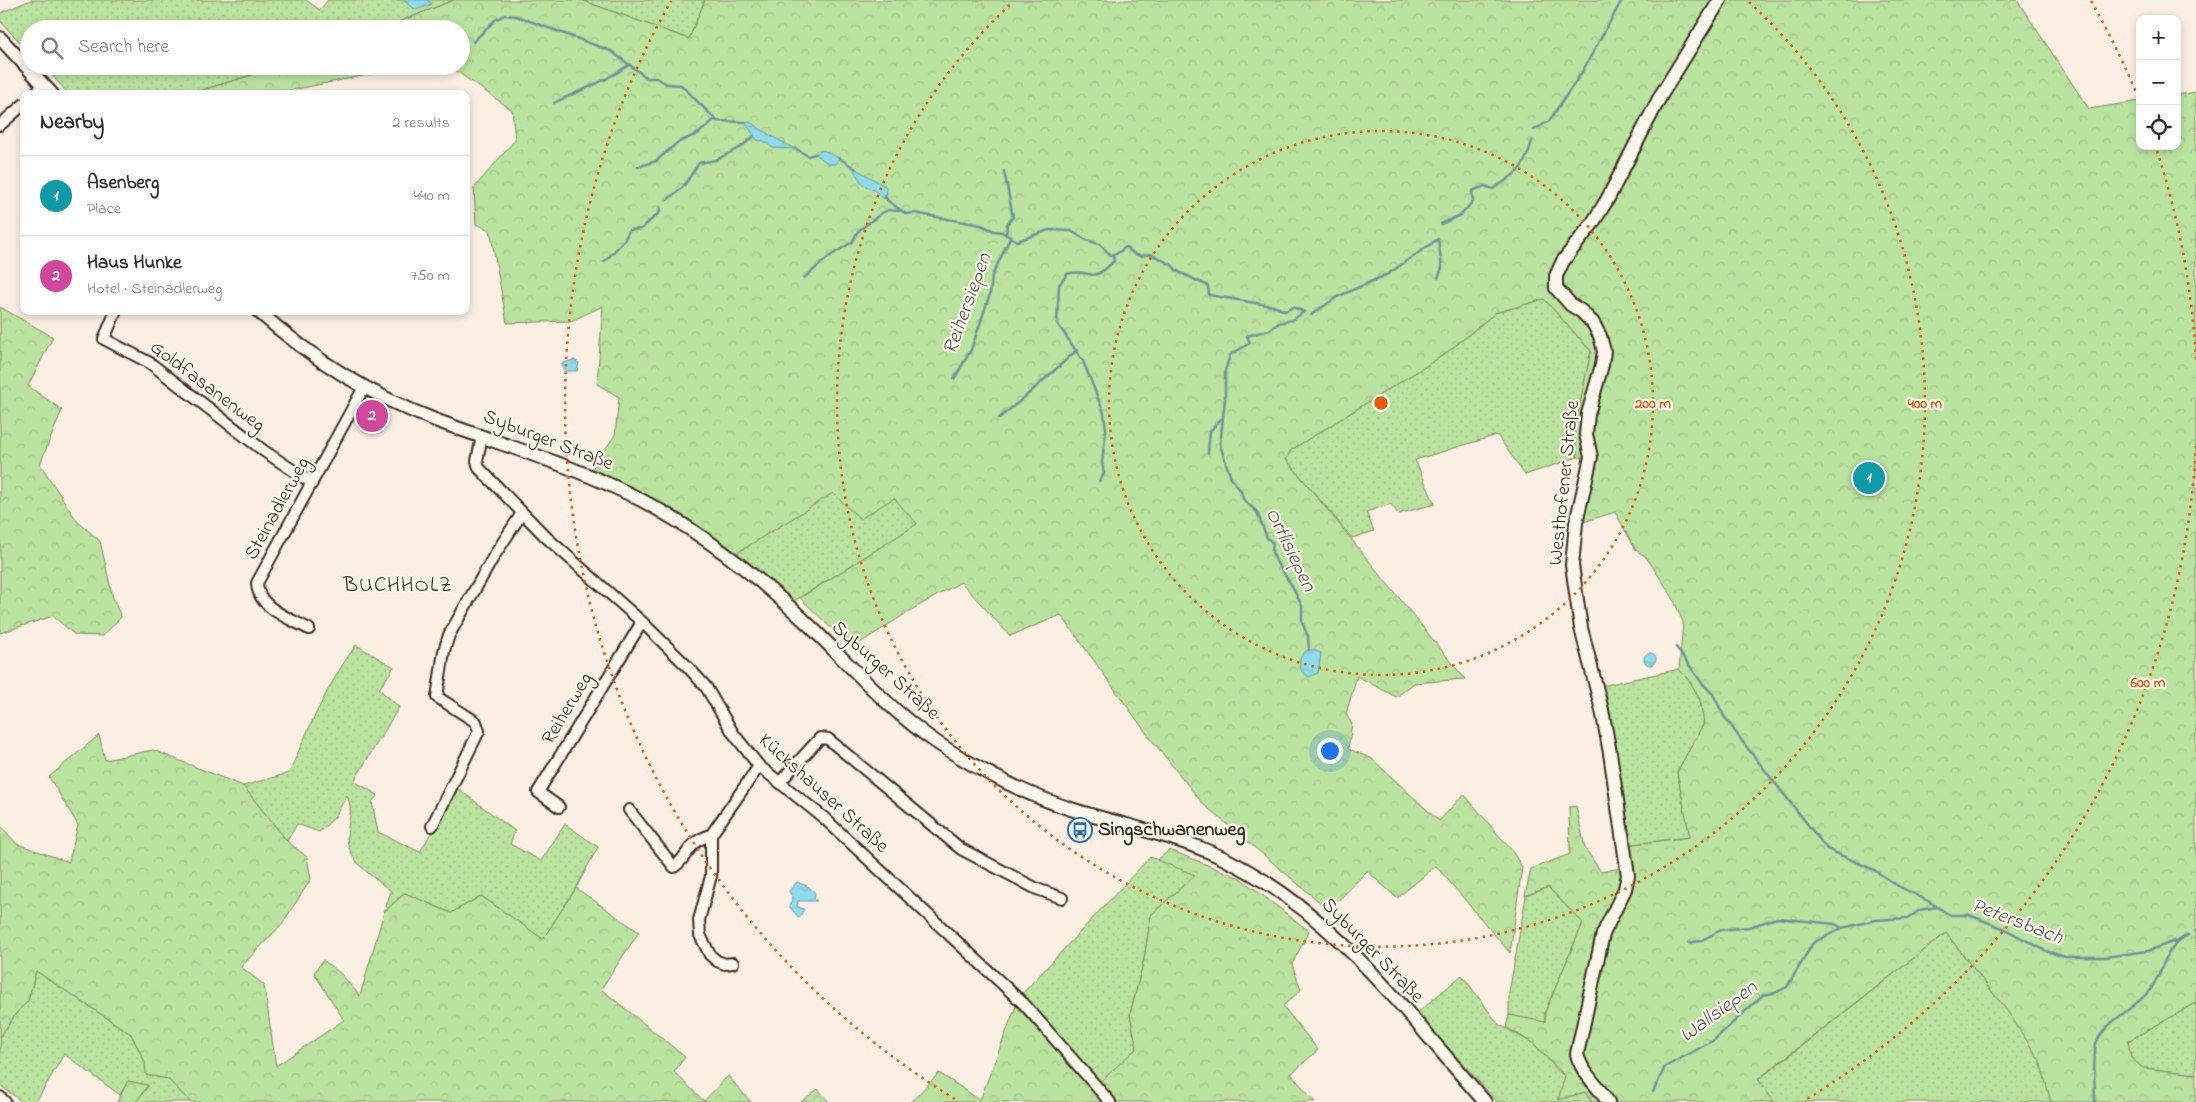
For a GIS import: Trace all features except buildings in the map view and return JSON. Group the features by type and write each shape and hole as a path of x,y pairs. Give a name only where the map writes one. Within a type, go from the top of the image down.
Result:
{"street":[{"name":"Westhofener Straße","path":"1608,1102 1600,1088 1579,1062 1577,1054 1603,934 1625,889 1628,874 1610,753 1602,710 1581,628 1572,565 1576,523 1591,457 1586,434 1588,414 1602,366 1604,351 1600,336 1593,323 1562,296 1556,288 1556,276 1563,261 1592,224 1607,200 1661,95 1720,0"},
{"path":"0,38 20,59"},
{"path":"35,75 48,89"},
{"path":"0,125 20,108"},
{"name":"Goldfasanenweg","path":"114,315 104,339 150,362 264,451 312,483"},
{"name":"Syburger Straße","path":"263,315 310,355 364,387 436,420 612,485 664,512 746,568 780,598 893,707 935,741 972,764 1048,801 1194,846 1223,858 1275,888 1315,917 1357,957 1485,1102"},
{"name":"Steinadlerweg","path":"309,629 276,611 263,601 257,590 258,583 364,387"},
{"name":"Kückshauser Straße","path":"482,436 477,462 479,468 560,550 642,622 698,677 733,733 759,766 824,818 1024,1004 1110,1102"},
{"path":"432,826 479,731 476,722 437,697 444,651 455,622 522,513"},
{"name":"Reiherweg","path":"559,806 538,792 642,622"},
{"path":"780,782 817,741 824,738 961,849 1038,889 1062,898"},
{"path":"629,810 674,867 679,863 690,845 711,835 759,766"},
{"path":"711,835 711,876 699,920 700,935 710,955 725,964 733,963"},
{"path":"0,1097 5,1102"}],"green space":[{"path":"31,0 306,0 320,10 328,0 454,0 404,20 20,20 20,42 0,21 0,13"},
{"path":"454,0 581,0 689,39 705,0 2017,0 2089,109 2136,102 2136,150 2181,150 2181,94 2196,92 2196,1003 2128,1041 2131,1058 2143,1068 2196,1074 2196,1102 2051,1102 2040,1061 2008,1012 1946,933 1758,1079 1774,1102 1592,1102 1585,1092 1558,1100 1565,1076 1534,1044 1506,1027 1509,1015 1545,1022 1545,1012 1583,923 1548,887 1525,896 1531,869 1570,854 1569,807 1576,806 1585,848 1601,872 1630,866 1626,845 1690,837 1677,772 1704,723 1700,700 1691,683 1679,669 1683,622 1672,596 1646,557 1636,550 1615,512 1583,522 1591,458 1578,457 1574,433 1591,351 1544,299 1495,313 1445,354 1291,450 1286,459 1465,679 1414,683 1396,697 1357,676 1346,714 1352,724 1348,749 1371,758 1439,821 1464,794 1512,851 1522,867 1510,953 1436,866 1397,898 1367,871 1329,910 1203,804 1147,734 1061,615 1010,636 961,582 913,609 852,648 800,598 917,524 894,498 860,519 833,493 737,553 687,520 591,470 615,435 619,397 597,384 603,306 571,321 507,323 490,230 476,224 474,188 515,140 512,110 462,75 470,75 470,20 404,20"},
{"path":"581,0 705,0 689,39"},
{"path":"51,75 252,75 202,90 65,90"},
{"path":"252,75 367,75 292,90 202,90"},
{"path":"1544,299 1591,351 1574,433 1578,457 1525,475 1497,435 1415,460 1435,504 1398,514 1391,504 1366,512 1374,531 1352,538 1286,459 1291,450 1445,354 1495,313"},
{"path":"0,307 53,337 28,386 62,410 40,464 77,521 100,541 113,598 121,617 103,636 75,635 53,616 0,633"},
{"path":"833,492 894,497 918,524 794,601 737,553"},
{"path":"356,645 394,667 379,689 399,707 354,781 378,795 372,802 378,832 420,852 457,788 515,831 510,844 541,861 565,824 598,847 576,888 543,939 481,896 451,913 405,893 384,912 391,891 356,861 348,845 347,836 350,811 347,795 335,817 319,832 297,824 287,841 243,786 289,773 327,691"},
{"path":"1679,669 1691,683 1700,700 1704,723 1677,772 1690,837 1626,845 1601,686"},
{"path":"99,735 105,760 153,750 243,786 287,841 307,857 311,879 282,924 241,967 264,985 276,1066 344,1020 314,973 323,960 341,974 360,996 384,912 405,893 451,913 481,896 543,939 576,888 639,932 601,989 685,1057 674,1072 704,1101 728,1076 751,1102 190,1102 168,1079 146,1075 145,1062 131,1034 36,971 28,1001 17,1012 0,1037 0,825 17,844 69,862 78,825 49,777"},
{"path":"1170,850 1240,878 1309,931 1292,964 1301,990 1283,1006 1318,1050 1291,1074 1315,1102 911,1102 939,1073 980,1100 1016,1006 1092,1089 1137,1048 1130,1015 1144,959 1151,915 1195,875 1157,860"},
{"path":"1150,857 1196,874 1151,915 1144,959 1130,1015 1137,1048 1100,1084 1052,1027 1020,996"},
{"path":"1548,887 1583,923 1545,1012 1545,1023 1509,1015 1509,993 1526,896"},
{"path":"1946,933 2008,1012 2041,1061 2051,1102 1774,1102 1758,1080"},
{"path":"36,971 131,1034 145,1062 168,1079 190,1102 136,1102 148,1086 128,1081 120,1095 64,1054 36,1102 22,1102 0,1085 0,1037 18,1011 28,1001"},
{"path":"1462,975 1498,1024 1534,1044 1557,1070 1585,1092 1592,1102 1497,1102 1417,1013"},
{"path":"2196,1003 2196,1074 2143,1068 2131,1058 2128,1041"},
{"path":"128,1081 148,1085 136,1102 117,1102"},
{"path":"818,1089 829,1102 801,1102"}],"water":[{"path":"403,0 427,0 432,4 416,10"},
{"path":"745,122 750,122 795,149 773,148 764,141 757,140"},
{"path":"823,150 839,158 836,164 829,164 815,154"},
{"path":"856,169 885,186 887,193 884,199 874,190 863,185 854,170"},
{"path":"574,360 579,363 577,371 566,371 562,368 562,363"},
{"path":"1308,650 1321,653 1318,673 1309,677 1302,672 1300,665 1301,657"},
{"path":"1648,653 1652,653 1656,659 1652,665 1648,665 1644,661 1644,657"},
{"path":"797,882 809,887 815,893 814,898 817,901 798,901 797,907 804,909 799,918 789,906 793,898 789,891"}],"waterway":[{"path":"1534,130 1549,121 1582,72 1622,0"},
{"path":"473,42 495,20 505,15 516,16 611,51 647,78 656,78 667,84 681,85 717,121 745,122"},
{"path":"554,103 602,81 630,64"},
{"path":"638,167 656,161 677,143 699,133 714,120"},
{"path":"667,200 683,187 699,163 716,160 741,147 754,136"},
{"path":"1441,224 1461,215 1473,201 1472,191 1485,186 1493,189 1514,175 1526,159 1532,141"},
{"path":"795,148 808,156 815,154"},
{"path":"839,158 856,169"},
{"path":"1004,171 1013,217 1007,224 1006,235"},
{"path":"885,196 888,201 906,214 914,213 981,225 994,231 1002,232 1017,241 1049,230 1071,231 1086,240 1099,244 1113,257 1113,254 1126,247 1134,254 1141,256 1150,254 1159,258 1173,266 1177,271 1208,286 1209,295 1273,306 1285,311 1293,307 1304,312"},
{"path":"604,262 624,241 629,230 641,229 660,212 660,207"},
{"path":"804,278 830,256 852,242 858,231 882,213 888,210 899,211"},
{"name":"Reihersiepen","path":"954,379 971,350 990,294 992,276 1010,238"},
{"path":"1311,315 1337,297 1388,274 1438,239 1442,268 1438,278"},
{"path":"1099,481 1104,474 1102,462 1106,430 1104,413 1083,361 1057,323 1059,285 1067,274 1075,272 1095,275 1099,273 1114,261 1113,256"},
{"name":"Ortlisiepen","path":"1304,312 1292,320 1279,323 1269,330 1247,336 1250,343 1230,355 1225,371 1225,399 1220,445 1231,478 1241,491 1243,499 1257,512 1267,538 1273,543 1272,552 1277,563 1302,606 1302,622 1308,637 1309,650"},
{"path":"999,418 1077,350"},
{"path":"1208,453 1210,431 1221,419"},
{"name":"Petersbach","path":"1676,647 1702,683 1713,694 1724,716 1742,741 1827,849 1874,870 1898,886 1928,901 1950,915 1969,915 2005,929 2046,951 2065,957 2105,957 2148,951 2175,941"},
{"name":"Wallsiepen","path":"1653,1092 1665,1067 1714,1040 1763,995 1775,993 1787,987 1813,943 1842,928 1876,920 1908,918 1920,910 1937,907"},
{"path":"1689,943 1700,941 1721,930 1749,927 1777,918 1835,924 1842,928"},
{"path":"2095,1102 2094,1061 2097,1041 2108,1026 2144,997 2155,982 2169,952 2180,940 2188,935"}],"place":[{"name":"Haus Hunke","path":"372,416"},
{"name":"Asenberg","path":"1869,478"},
{"name":"Singschwanenweg","path":"1080,830"}],"district":[{"name":"BUCHHOLZ","path":"398,586"}]}
